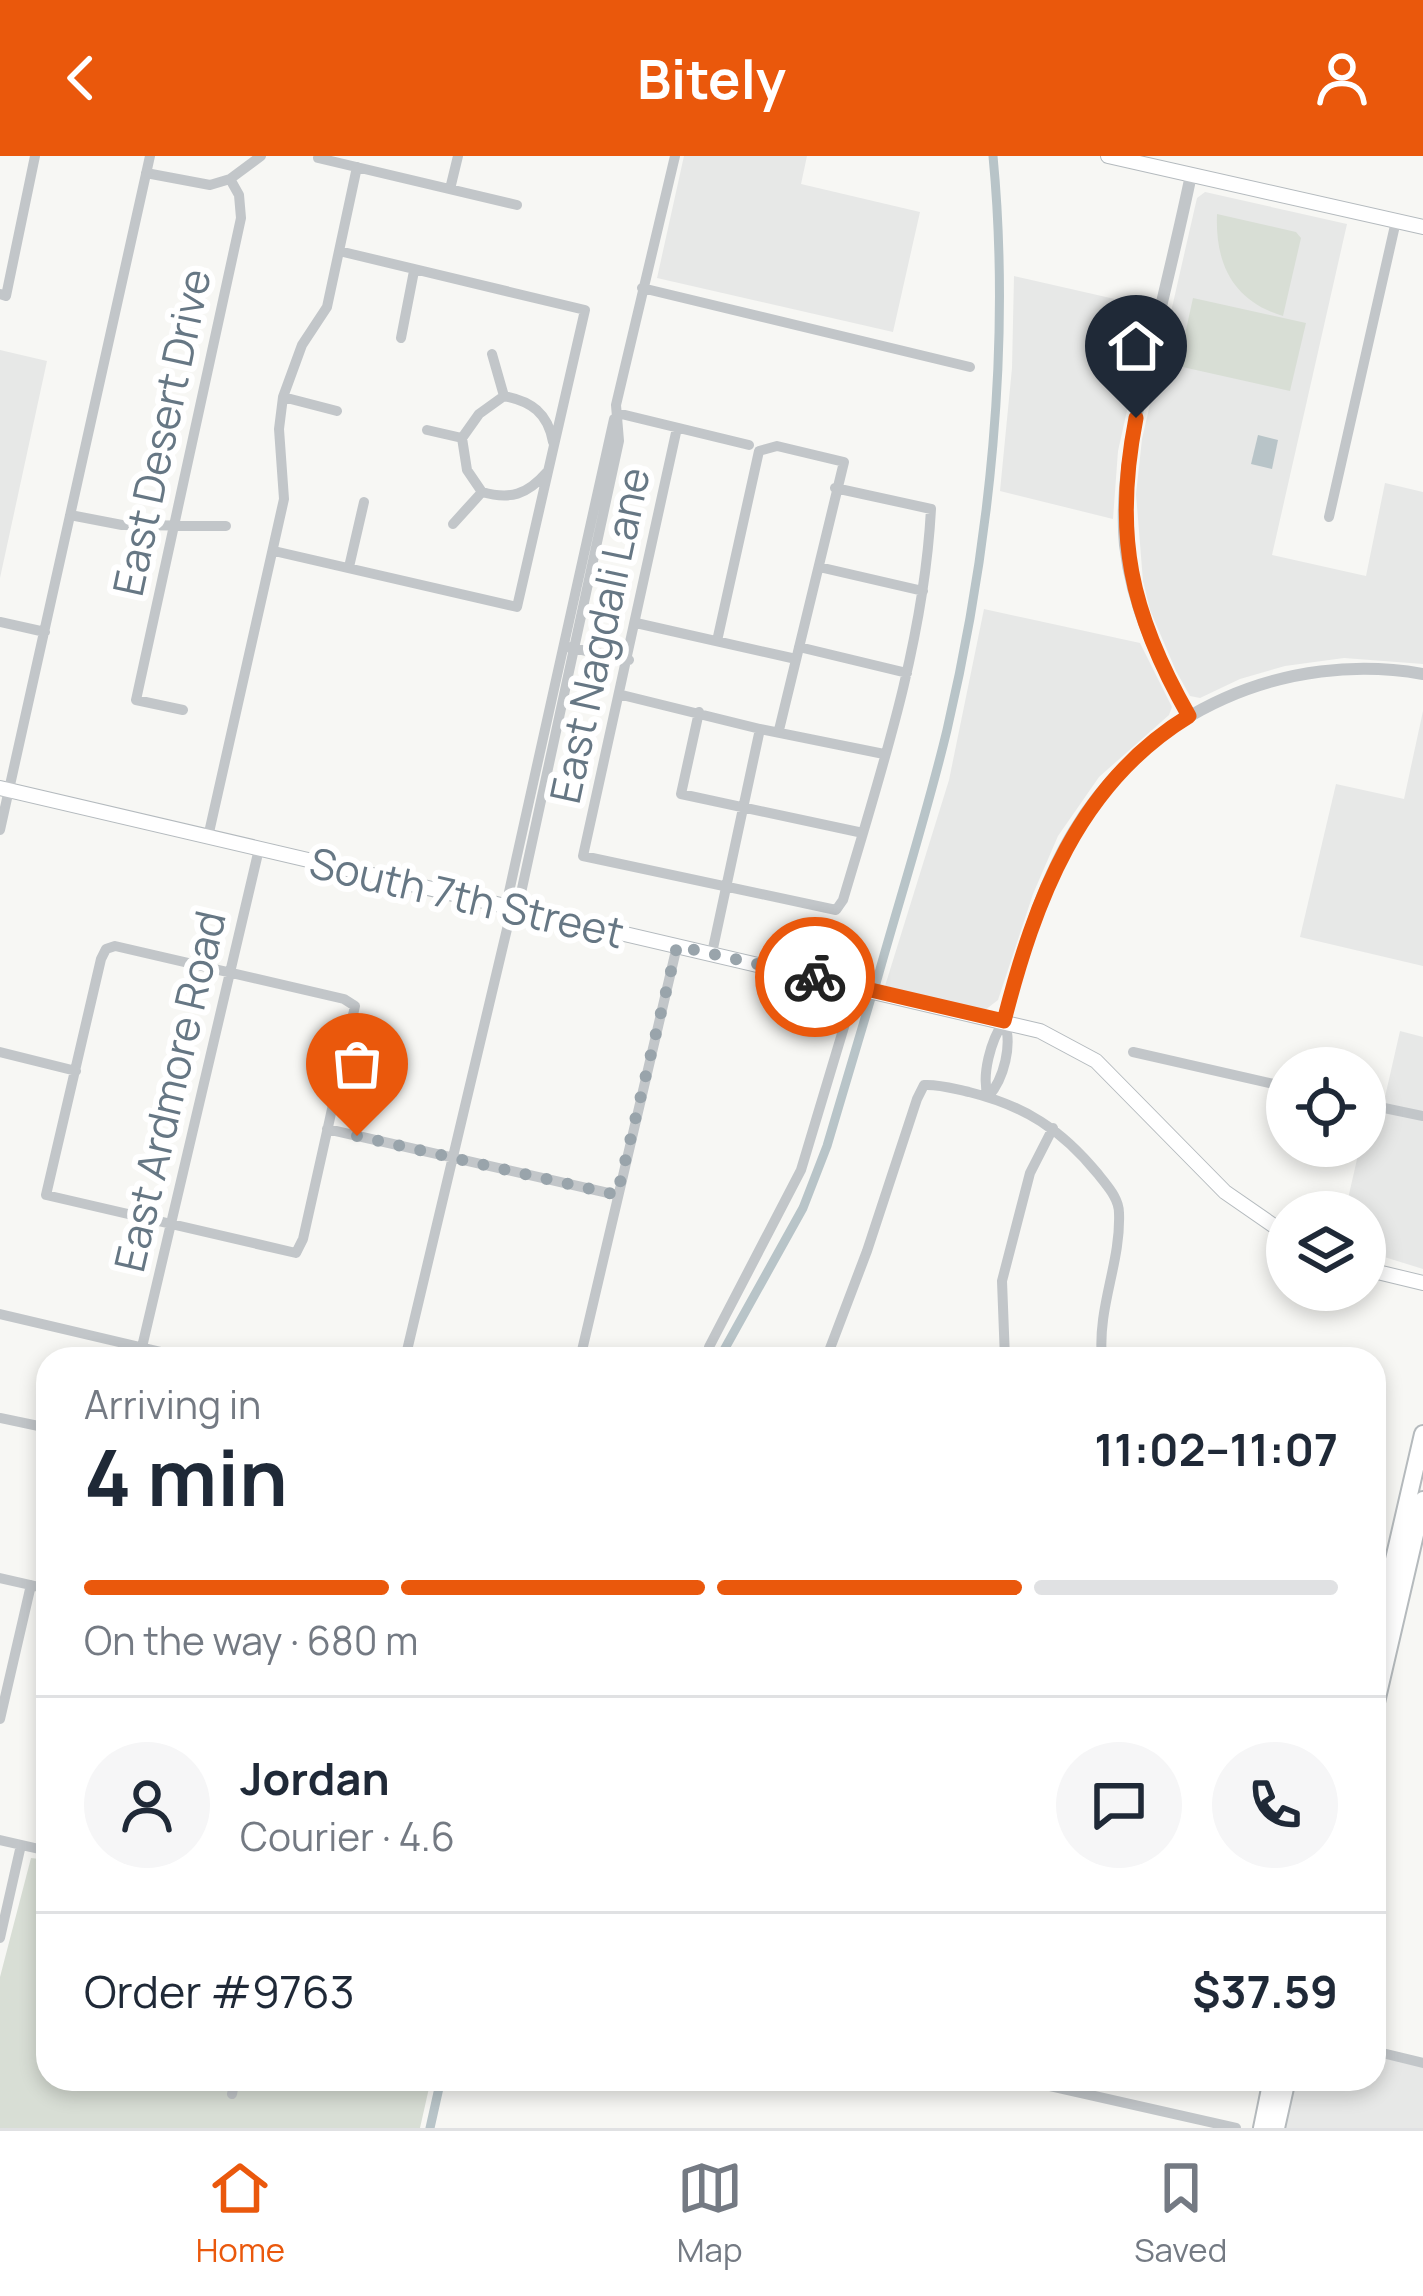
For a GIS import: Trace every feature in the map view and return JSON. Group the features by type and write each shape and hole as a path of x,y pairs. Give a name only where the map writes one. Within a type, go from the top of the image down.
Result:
{"main road":[{"path":"1108,156 1423,227"},
{"name":"South 7th Street","path":"5,789 1004,1021 1059,1038 1096,1061 1225,1192 1266,1220"},
{"path":"1386,1274 1423,1283"},
{"path":"1386,1608 1423,1434"},
{"path":"1386,1615 1423,1500"},
{"path":"1262,2128 1270,2091"},
{"path":"1276,2128 1284,2091"}],"street":[{"path":"3,295 35,156"},
{"path":"0,830 5,789 45,632 150,156"},
{"path":"146,173 198,185 230,179 261,156"},
{"path":"450,189 458,156"},
{"path":"408,1347 512,908 521,892 568,647 619,441 616,412 675,156"},
{"path":"318,158 517,205"},
{"path":"208,837 284,499 279,429 284,398 302,345 327,307 358,167"},
{"path":"1189,716 1139,609 1126,546 1124,502 1136,418 1191,175"},
{"name":"East Desert Drive","path":"183,710 136,700 241,218 239,194 230,179"},
{"path":"1329,518 1396,221"},
{"path":"274,550 517,607 585,310 339,251"},
{"path":"401,338 414,271"},
{"path":"642,288 970,367"},
{"path":"492,354 504,396"},
{"path":"548,471 527,491 506,499 482,493 467,470 462,438 479,413 504,396 524,399 539,411 554,445"},
{"path":"284,398 337,411"},
{"path":"616,412 749,445"},
{"name":"East Nagdali Lane","path":"677,428 584,856 727,888"},
{"path":"427,430 462,438"},
{"path":"716,641 759,452 777,446 844,462 779,730"},
{"path":"727,888 836,910 863,833 907,673 923,591 931,508 836,488"},
{"path":"453,524 482,493"},
{"path":"350,566 364,502"},
{"path":"70,514 122,525 226,526"},
{"path":"819,567 923,591"},
{"path":"0,622 45,632"},
{"path":"636,623 907,673"},
{"path":"568,647 629,660"},
{"path":"988,1097 997,1087 995,1068 1010,1036 1004,1021 1047,887 1071,835 1126,764 1189,716 1232,694 1300,674 1369,669 1423,674"},
{"path":"622,695 884,754"},
{"path":"699,712 681,794 863,833"},
{"path":"712,953 760,729"},
{"name":"East Ardmore Road","path":"142,1347 260,849"},
{"path":"115,946 232,972 344,999 355,1006 303,1240 296,1253 46,1195 106,949 115,946"},
{"path":"583,1347 677,946"},
{"path":"709,1347 801,1170 856,987"},
{"path":"0,1052 76,1070"},
{"path":"1133,1052 1266,1082"},
{"path":"830,1347 924,1085 938,1084 1020,1107 1053,1128 1094,1170 1120,1208 1100,1325 1101,1347"},
{"path":"1386,1108 1423,1116"},
{"path":"1005,1347 1002,1281 1030,1173 1053,1128"},
{"path":"327,1129 617,1195"},
{"path":"0,1314 142,1347"},
{"path":"0,1418 36,1426"},
{"path":"0,1578 36,1587"},
{"path":"0,1719 32,1586"},
{"path":"0,1840 36,1848"},
{"path":"0,1938 21,1845"},
{"path":"1386,2054 1423,2062"},
{"path":"1072,2091 1236,2128"}],"shaded area":[{"path":"684,156 807,156 801,184 920,212 893,332 657,278"},
{"path":"1205,192 1347,224 1272,555 1366,576 1385,483 1423,492 1423,664 1344,658 1285,666 1240,679 1200,698 1190,696 1176,671 1143,581 1136,494 1142,439 1197,198"},
{"path":"1217,214 1296,232 1301,238 1283,316 1251,301 1230,278 1219,249"},
{"path":"1014,276 1150,307 1118,451 1113,519 1000,491 1012,368"},
{"path":"1193,298 1306,323 1290,391 1178,366"},
{"path":"0,350 47,361 0,578"},
{"path":"1258,435 1278,440 1272,469 1251,464"},
{"path":"984,609 1140,643 1172,707 1169,715 1099,777 1058,836 998,1000 985,1010 885,986 949,780"},
{"path":"1423,711 1423,966 1300,937 1336,784 1404,799"},
{"path":"1400,1031 1423,1037 1423,1269 1386,1258 1386,1191 1350,1191 1355,1167 1386,1167 1386,1092"},
{"path":"31,1858 36,1859 36,2091 428,2091 420,2128 0,2128 0,1977"},
{"path":"1386,2059 1423,2067 1423,2128 1281,2128 1290,2091 1386,2091"}],"waterway":[{"path":"875,987 947,730 975,589 998,372 993,156"},
{"path":"726,1347 803,1208 827,1146 871,998"},
{"path":"430,2128 438,2091"}],"way so far":[{"path":"357,1136 617,1195 677,946 815,977"}],"route":[{"path":"815,977 1004,1021 1047,887 1071,835 1126,764 1154,738 1189,716 1148,636 1128,561 1125,496 1136,418"}]}
